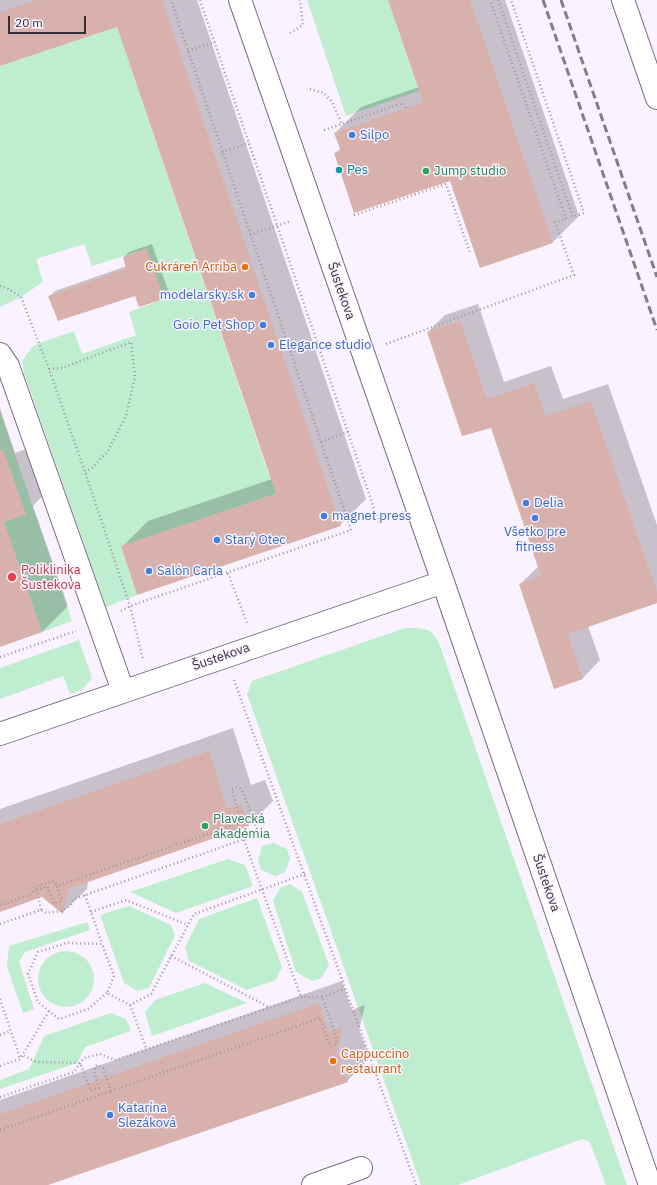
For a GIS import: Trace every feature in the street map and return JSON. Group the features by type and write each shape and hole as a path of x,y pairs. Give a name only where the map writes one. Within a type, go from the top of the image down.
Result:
{"street":[{"name":"Šustekova","path":"240,0 443,582 650,1185"},
{"path":"623,0 657,98"},
{"path":"0,354 8,366 123,691"},
{"name":"Šustekova","path":"0,734 443,582"},
{"path":"313,1185 361,1168"}],"path":[{"path":"0,657 82,629 130,606 350,530 171,0"},
{"path":"200,0 379,523"},
{"path":"290,33 303,25 300,0"},
{"path":"362,352 574,275 555,222 566,219 490,0"},
{"path":"498,0 573,217 584,213 512,1"},
{"path":"188,51 215,42"},
{"path":"310,89 324,93 332,102 342,124"},
{"path":"324,130 404,103 406,108"},
{"path":"222,152 249,143"},
{"path":"354,216 446,184 470,253"},
{"path":"250,235 314,214"},
{"path":"0,286 7,288 21,297 49,369 130,606 144,664 123,691"},
{"path":"49,369 62,368 131,342 135,376 126,416 108,451 92,468 85,472"},
{"path":"290,352 318,342"},
{"path":"321,442 348,432"},
{"path":"228,572 255,646"},
{"path":"234,680 416,1185"},
{"path":"0,905 32,894 35,887 54,880 61,898 60,901 54,904 47,886 37,890 41,910 46,913 61,911 71,905 74,899 259,834 242,790 238,787 232,789 232,791 242,822 57,886"},
{"path":"244,840 301,997"},
{"path":"130,1005 152,994 194,914 305,874"},
{"path":"85,895 114,976 106,993 88,1009 59,1019 38,1002 28,974 38,952 67,943 102,944"},
{"path":"91,912 126,900 188,925"},
{"path":"0,924 41,910"},
{"path":"172,956 270,1008"},
{"path":"0,1097 74,1072 84,1058 100,1054 115,1060 301,997 322,997 346,989"},
{"path":"106,993 130,1005 147,1050"},
{"path":"0,1130 320,1018 330,1046 336,1044 337,1039 322,997"},
{"path":"0,999 20,1059"},
{"path":"0,1066 20,1059 49,1011"},
{"path":"0,1035 11,1031"},
{"path":"22,1055 37,1062 80,1063"},
{"path":"80,1063 91,1092 100,1088 94,1072 95,1066 98,1065 103,1068 111,1091"}],"green space":[{"path":"307,0 388,0 419,91 346,116"},
{"path":"117,27 268,473 278,493 121,546 137,595 106,607 24,373 22,361 32,347 39,343 74,331 82,354 136,335 129,312 164,299 146,249 92,266 84,244 36,259 43,282 21,297 0,307 0,66"},
{"path":"0,411 72,621 42,632 4,522 26,514 0,474"},
{"path":"405,628 428,630 435,636 439,643 627,1185 606,1185 590,1142 582,1139 458,1185 421,1185 247,694 252,681"},
{"path":"79,640 92,678 82,690 70,694 63,676 0,699 0,668"},
{"path":"273,843 287,849 290,859 285,872 275,876 261,870 258,861 262,846"},
{"path":"228,859 245,865 253,886 176,913 130,892"},
{"path":"290,884 302,892 329,965 321,978 312,981 296,972 273,901 280,888"},
{"path":"257,898 282,967 276,980 247,990 189,961 185,947 199,919"},
{"path":"129,906 171,925 175,935 149,988 138,991 124,983 100,915"},
{"path":"87,922 90,930 25,952 19,962 34,1009 23,1013 7,967 9,946"},
{"path":"61,951 71,951 86,959 92,968 94,979 92,990 86,999 71,1007 61,1007 50,1002 43,995 38,984 38,974 43,963 50,956"},
{"path":"205,983 247,1003 152,1036 145,1012 155,1000"},
{"path":"111,1013 126,1019 131,1031 85,1047 77,1063 0,1089 0,1080 29,1069 44,1036"}],"building":[{"path":"36,0 162,0 341,526 137,595 121,546 276,494 117,27 0,66 0,12"},
{"path":"388,0 470,0 553,243 480,268 450,181 354,213 334,153 341,151 334,133 423,102"},
{"path":"147,249 164,299 139,307 135,296 58,321 48,296 126,269 123,257"},
{"path":"460,321 487,399 534,383 545,416 591,401 657,592 657,603 568,634 583,679 554,689 519,584 541,576 491,428 462,436 427,332"},
{"name":"Poliklinika Šustekova","path":"3,449 26,514 4,522 42,632 0,647 0,450"},
{"path":"209,751 227,809 241,804 249,826 68,889 63,914 42,897 0,912 0,824"},
{"path":"319,1003 329,1032 343,1027 337,1054 348,1082 48,1185 0,1185 0,1114"}],"railway":[{"path":"543,0 657,330"},
{"path":"561,0 657,277"}],"place":[{"name":"Silpo","path":"352,135"},
{"name":"Pes","path":"339,170"},
{"name":"Jump studio","path":"426,171"},
{"name":"Cukráreň Arriba","path":"245,267"},
{"name":"modelarsky.sk","path":"252,295"},
{"name":"Goio Pet Shop","path":"263,325"},
{"name":"Elegance studio","path":"271,345"},
{"name":"Delia","path":"526,503"},
{"name":"magnet press","path":"324,516"},
{"name":"Všetko pre fitness","path":"535,518"},
{"name":"Starý Otec","path":"217,540"},
{"name":"Salón Carla","path":"149,571"},
{"name":"Poliklinika Šustekova","path":"12,577"},
{"name":"Plavecká akadémia","path":"205,826"},
{"name":"Cappuccino restaurant","path":"333,1061"},
{"name":"Katarína Slezáková","path":"110,1115"}]}
